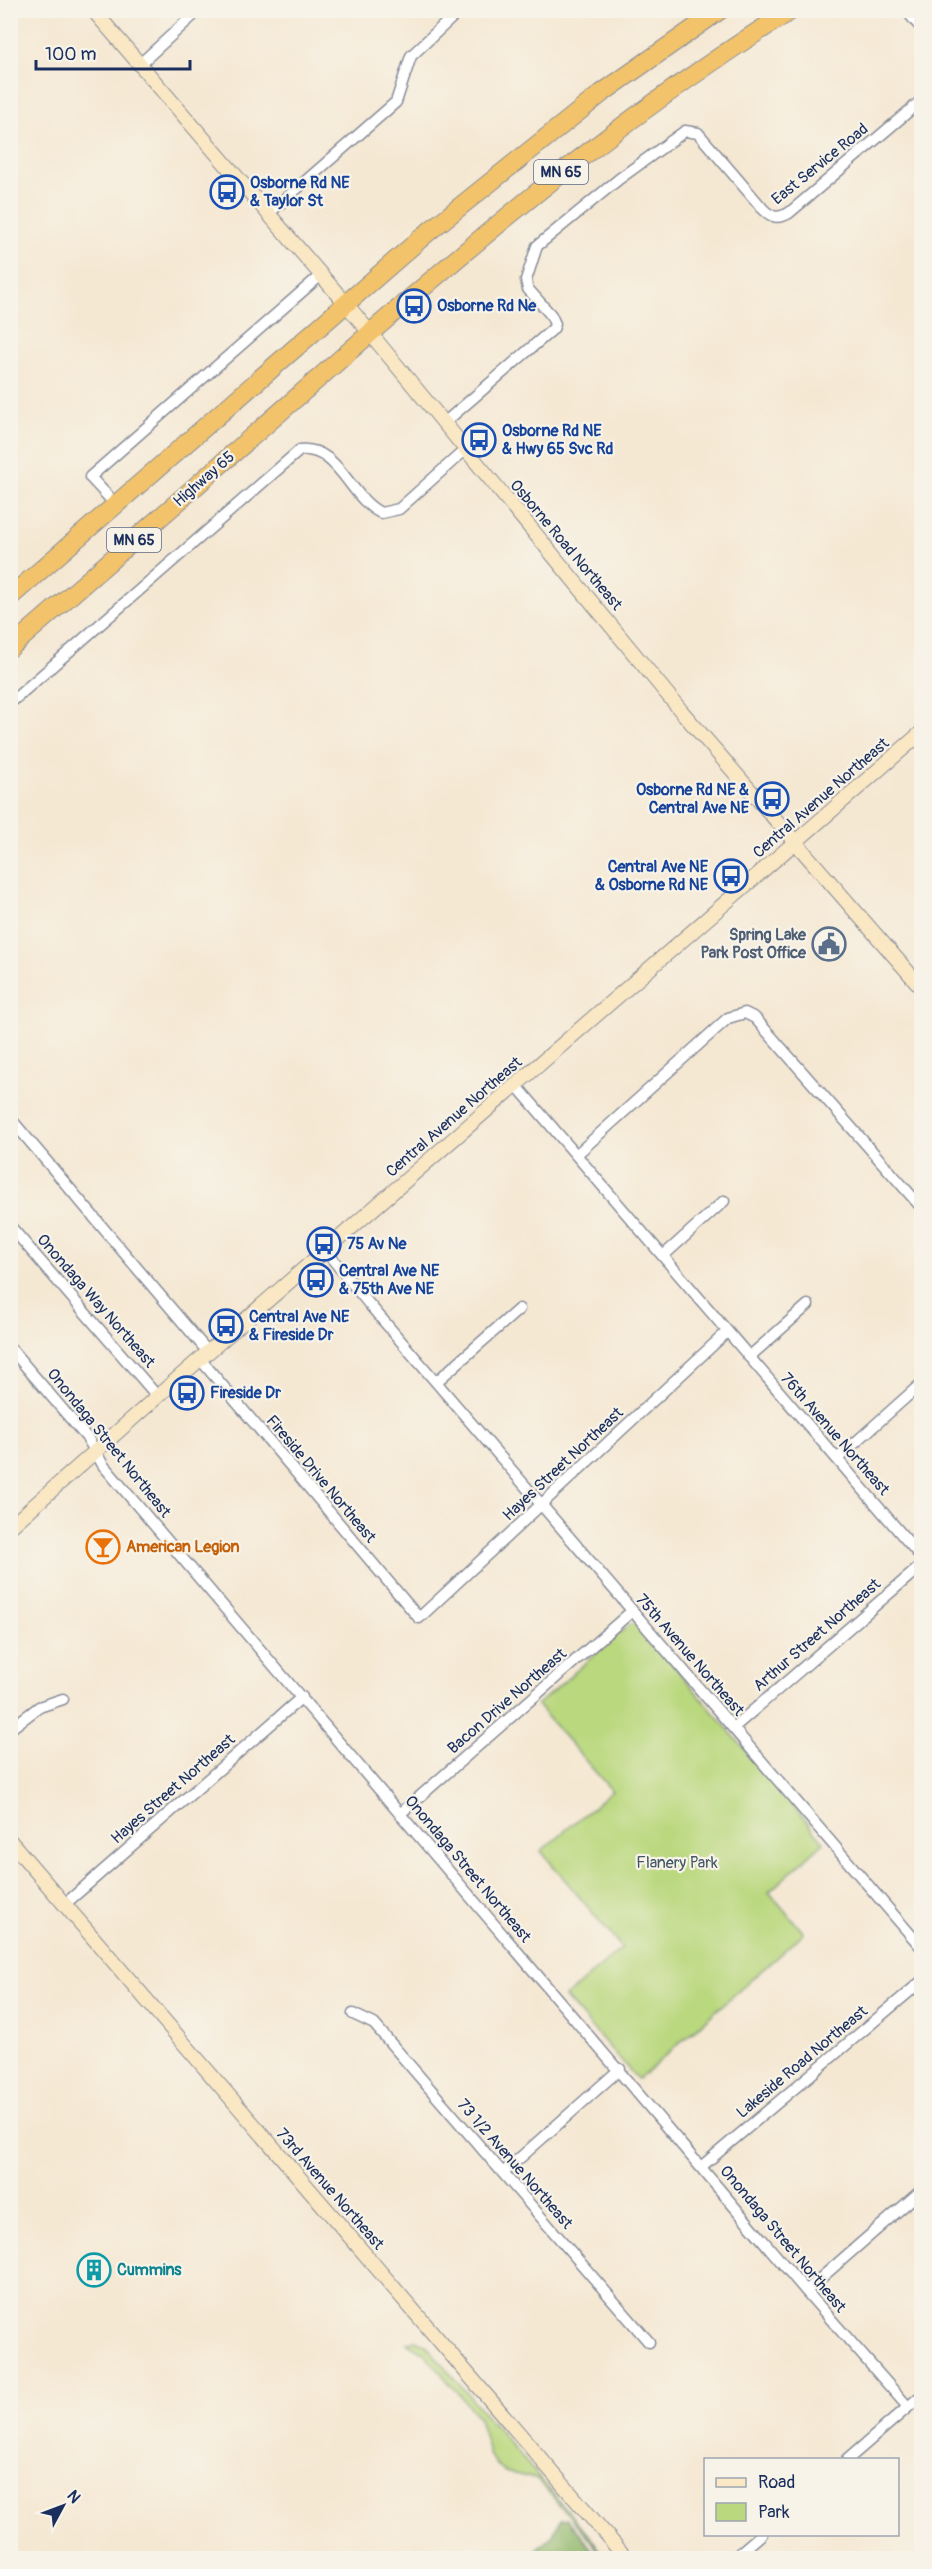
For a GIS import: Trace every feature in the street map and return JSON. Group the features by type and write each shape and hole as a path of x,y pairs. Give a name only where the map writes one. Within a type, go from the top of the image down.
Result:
{"highway":[{"name":"MN 65","path":"10,597 427,233 602,93 720,10"},
{"name":"MN 65","path":"369,332 488,230 612,132 792,10"},
{"name":"Highway 65","path":"10,648 369,332"}],"street":[{"name":"Osborne Road Northeast","path":"93,10 347,305 682,712 921,988"},
{"path":"140,64 199,10"},
{"path":"268,214 396,102 411,56 460,10"},
{"path":"906,10 921,29"},
{"name":"East Service Road","path":"444,423 553,329 555,324 551,315 528,289 526,280 537,246 619,179 685,131 698,133 763,209 770,216 777,218 789,213 921,100"},
{"path":"116,505 90,477 321,275"},
{"path":"10,703 300,450 320,452 330,460 369,506 381,513 399,509 466,449"},
{"name":"Central Avenue Northeast","path":"10,1527 921,732"},
{"path":"576,1155 728,1018 746,1013 755,1018 921,1208"},
{"name":"76th Avenue Northeast","path":"516,1085 921,1558"},
{"name":"Fireside Drive Northeast","path":"10,1118 419,1618"},
{"path":"663,1256 724,1202"},
{"name":"Onondaga Way Northeast","path":"10,1226 158,1397"},
{"name":"75th Avenue Northeast","path":"326,1251 921,1948"},
{"path":"749,1357 808,1305"},
{"path":"436,1382 519,1309"},
{"name":"Hayes Street Northeast","path":"419,1618 728,1332"},
{"name":"Onondaga Street Northeast","path":"10,1348 88,1439 103,1465 620,2069 806,2291 908,2406"},
{"path":"837,1460 921,1383"},
{"name":"Arthur Street Northeast","path":"733,1728 921,1565"},
{"name":"Bacon Drive Northeast","path":"401,1813 632,1611"},
{"name":"Hayes Street Northeast","path":"65,1904 302,1697"},
{"path":"10,1729 39,1707 63,1699"},
{"name":"73rd Avenue Northeast","path":"10,1841 626,2559"},
{"name":"Lakeside Road Northeast","path":"702,2166 921,1981"},
{"name":"73 1/2 Avenue Northeast","path":"353,2014 374,2024 649,2342"},
{"path":"503,2173 620,2069"},
{"path":"806,2291 921,2190"},
{"path":"850,2458 921,2395"},
{"path":"735,2559 761,2536"}],"green space":[{"name":"Flanery Park","path":"630,1624 639,1625 824,1842 769,1892 804,1933 638,2080 565,1997 622,1948 541,1851 612,1791 537,1705"},
{"path":"415,2340 426,2345 608,2558 537,2479 505,2472 495,2464 490,2456 479,2418 424,2353 407,2343"},
{"path":"567,2519 600,2558 527,2558 553,2535 560,2520"}],"place":[{"name":"Osborne Rd NE & Taylor St","path":"227,192"},
{"name":"Osborne Rd Ne","path":"414,306"},
{"name":"Osborne Rd NE & Hwy 65 Svc Rd","path":"479,440"},
{"name":"Osborne Rd NE & Central Ave NE","path":"772,799"},
{"name":"Central Ave NE & Osborne Rd NE","path":"731,876"},
{"name":"Spring Lake Park Post Office","path":"829,944"},
{"name":"75 Av Ne","path":"324,1244"},
{"name":"Central Ave NE & 75th Ave NE","path":"316,1280"},
{"name":"Central Ave NE & Fireside Dr","path":"226,1326"},
{"name":"Fireside Dr","path":"187,1393"},
{"name":"American Legion","path":"103,1547"},
{"name":"Cummins","path":"94,2270"}]}
